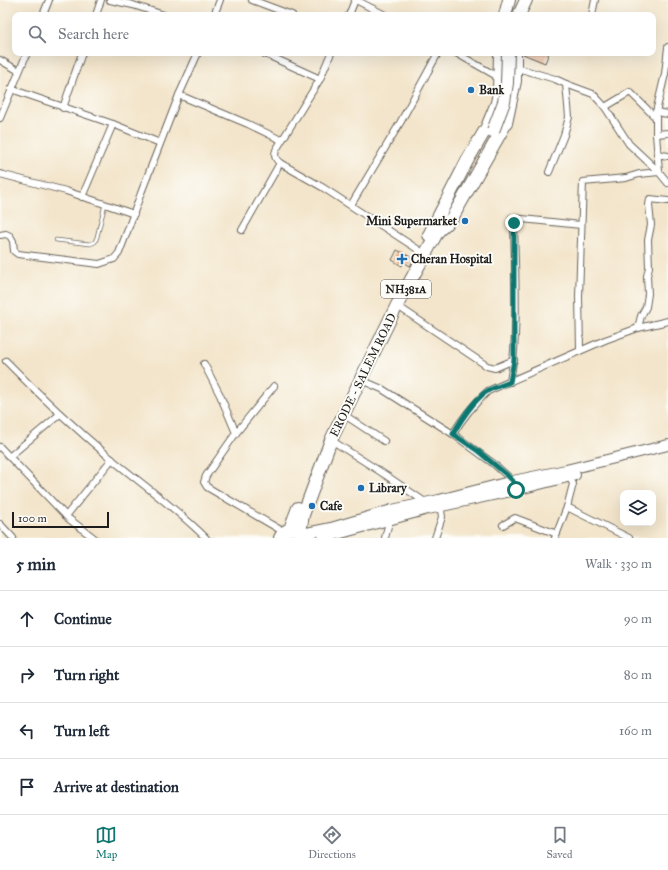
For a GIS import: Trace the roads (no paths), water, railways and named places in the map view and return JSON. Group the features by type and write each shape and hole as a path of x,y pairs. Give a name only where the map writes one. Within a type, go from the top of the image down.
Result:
{"highway":[{"path":"506,12 509,0"},
{"path":"514,12 517,0"},
{"path":"520,12 526,0"},
{"path":"438,231 493,130 504,102 507,83 508,56"},
{"name":"ERODE - SALEM ROAD","path":"423,252 438,231 452,218 506,122 515,81 515,56"},
{"name":"ERODE - SALEM ROAD","path":"290,535 299,503 326,439 423,252 467,161 488,127 497,103 500,78 500,58"},
{"name":"ERODE - SALEM ROAD","path":"290,535 303,515 330,440 358,378"}],"main road":[{"path":"568,473 668,445"},
{"path":"290,535 331,528 668,451"},
{"path":"323,538 425,502 440,503"}],"street":[{"path":"44,12 49,0"},
{"path":"97,12 101,0"},
{"path":"110,0 155,12"},
{"path":"215,12 220,0"},
{"path":"252,0 284,12"},
{"path":"350,12 356,0 379,12"},
{"path":"593,12 595,0"},
{"path":"659,172 656,115 666,84 668,47"},
{"path":"0,118 11,88 26,56"},
{"path":"63,108 81,56"},
{"path":"0,235 6,234 10,236 14,251 18,254 99,264 114,259 119,253 160,143 197,56"},
{"path":"270,56 320,79"},
{"path":"330,56 320,79 281,140 274,157 280,163 351,205 423,252"},
{"path":"351,205 400,123 436,56"},
{"path":"461,56 500,78 515,81"},
{"path":"500,58 515,67 555,79 593,94 605,107 629,144 667,181"},
{"path":"0,60 19,71"},
{"path":"549,172 564,135 569,117 566,84"},
{"path":"11,88 63,108 113,124 160,143"},
{"path":"605,107 630,92 656,115 668,114"},
{"path":"179,95 248,124 281,140"},
{"path":"82,197 113,124"},
{"path":"656,134 668,133"},
{"path":"657,154 668,156"},
{"path":"242,230 280,163"},
{"path":"580,350 579,296 584,182 626,178 639,174 659,172"},
{"path":"0,174 66,191 134,214"},
{"path":"638,328 641,316 646,307 648,294 648,240 651,225 650,199 668,201"},
{"path":"510,382 514,360 515,288 514,223 512,218 581,224"},
{"path":"395,304 487,366 496,368 514,360"},
{"path":"453,434 462,419 476,402 488,391 580,350 638,328 668,322"},
{"path":"6,361 60,414 112,459 158,494 206,538"},
{"path":"204,364 220,395 236,433"},
{"path":"358,378 382,389 478,451 515,485"},
{"path":"274,386 236,433 206,476 204,482 207,487 290,535"},
{"path":"9,457 60,414"},
{"path":"343,414 384,441"},
{"path":"330,440 425,502"},
{"path":"0,447 66,516 80,529 94,538"},
{"path":"66,516 112,459"},
{"path":"503,524 515,518 556,536 567,507 573,484 568,473"},
{"path":"435,538 442,517 440,503"},
{"path":"567,507 629,538"},
{"path":"385,538 390,514"},
{"path":"0,524 13,538"}],"lane":[{"path":"56,240 90,244 95,242 105,204"}],"place":[{"name":"Bank","path":"471,90"},
{"name":"Mini Supermarket","path":"465,221"},
{"name":"Cheran Hospital","path":"402,259"},
{"name":"Library","path":"361,488"},
{"name":"Cafe","path":"312,506"}]}
